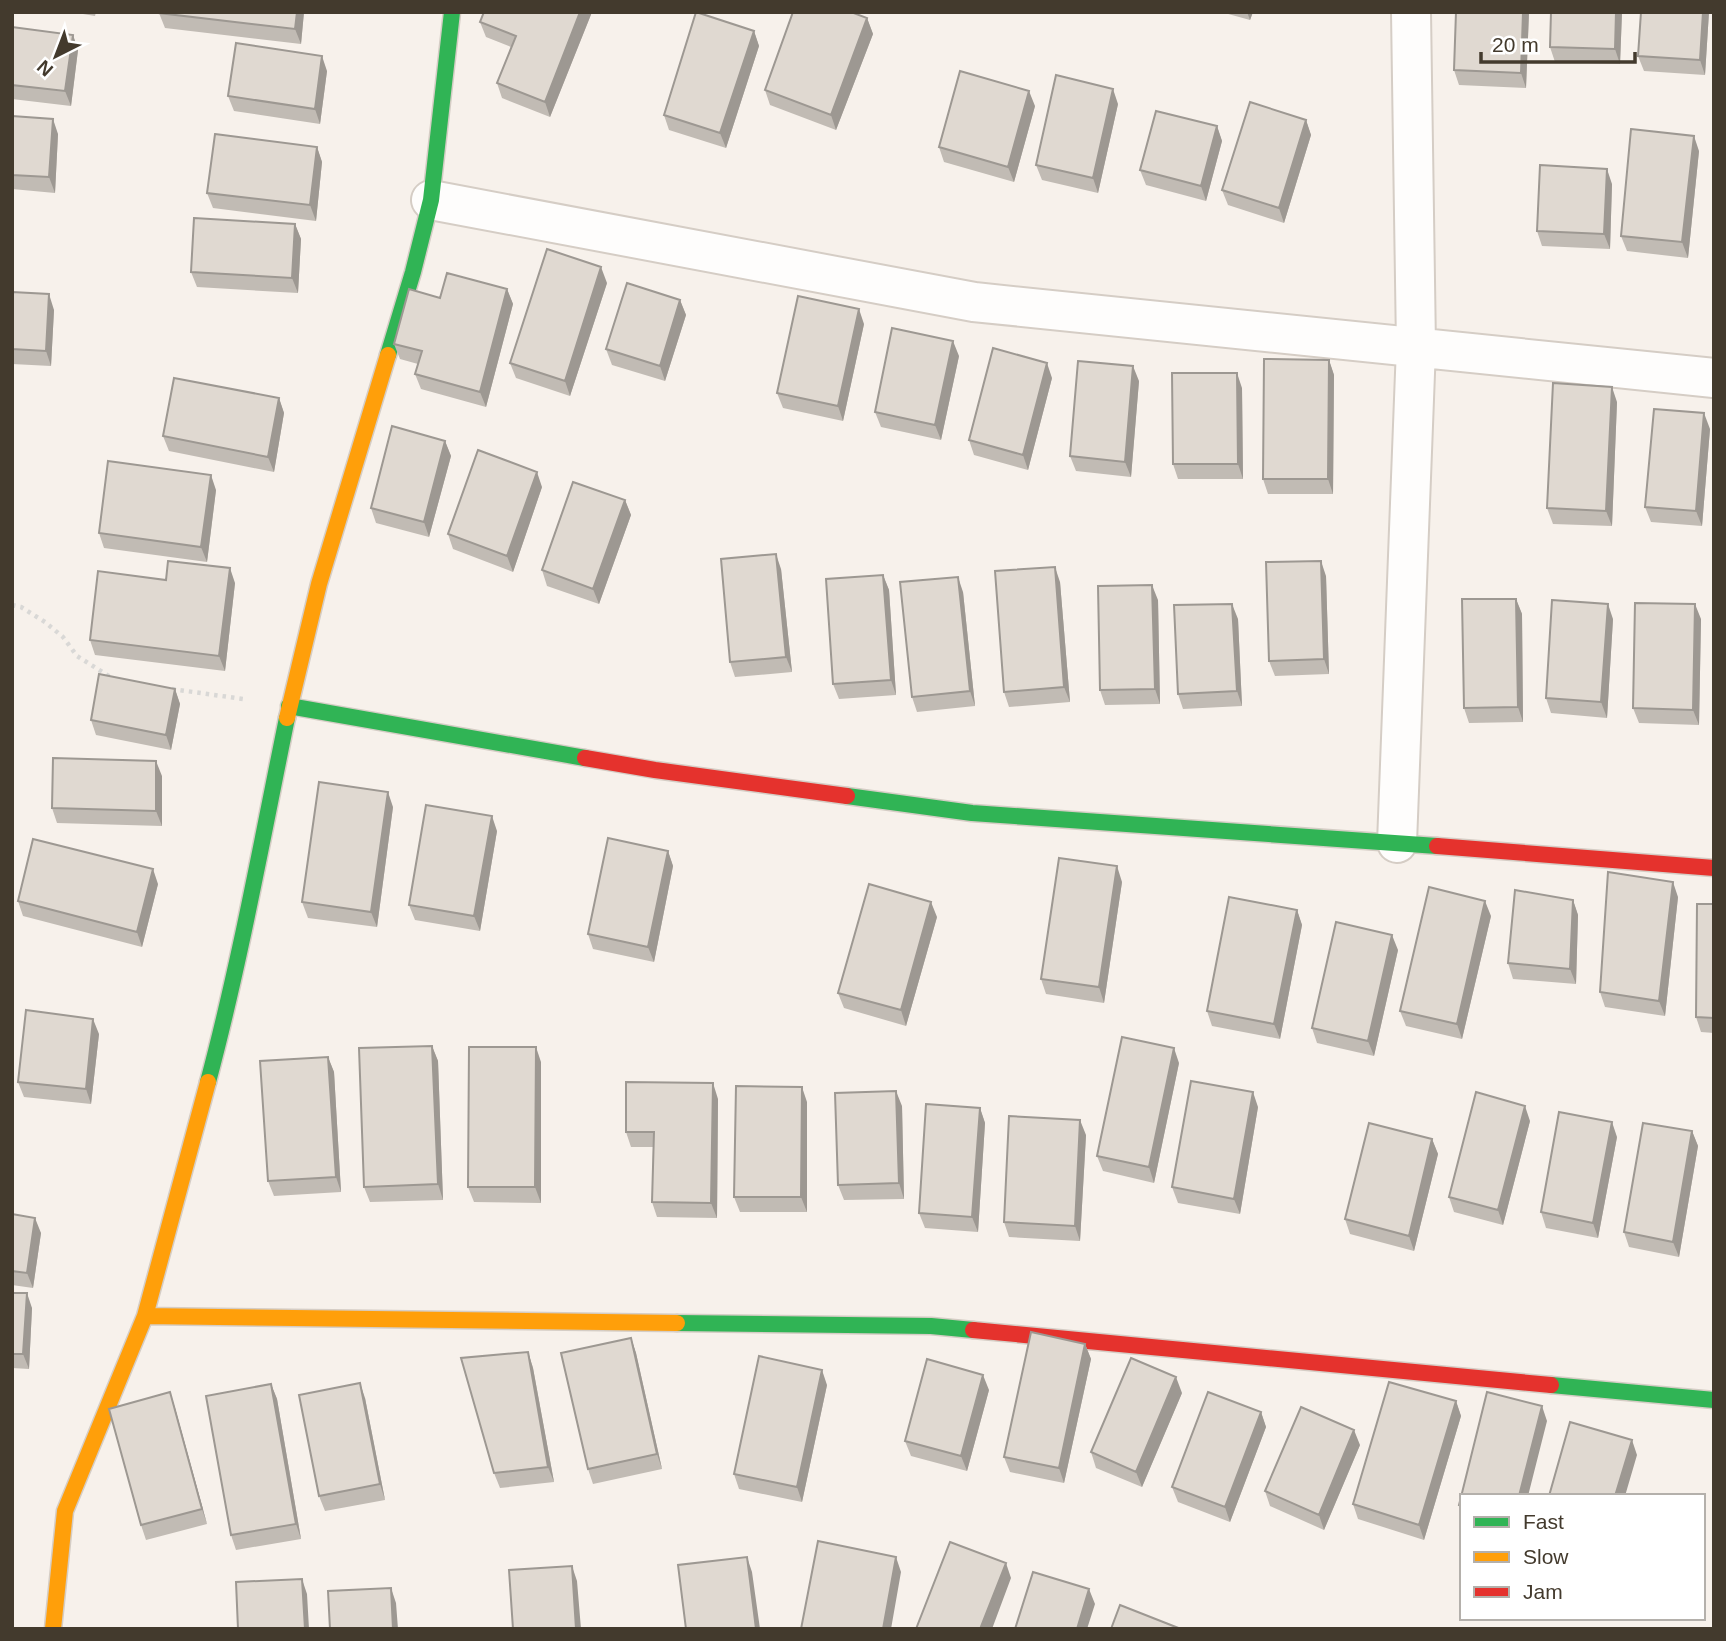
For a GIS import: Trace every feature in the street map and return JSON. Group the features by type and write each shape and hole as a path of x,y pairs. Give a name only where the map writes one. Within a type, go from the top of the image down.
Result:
{"street":[{"path":"53,1629 65,1511 145,1316 221,1034 289,706 319,583 413,272 431,200 452,12"},
{"path":"1396,843 1416,347 1411,12"},
{"path":"431,200 974,302 1714,378"},
{"path":"289,706 655,770 972,813 1714,868"},
{"path":"145,1316 931,1326 1714,1400"}],"path":[{"path":"12,605 21,607 46,622 63,637 77,656 101,673 120,682"},
{"path":"172,689 289,706"}],"building":[{"path":"159,12 297,12 295,29"},
{"path":"484,12 580,12 545,102 497,83 516,36 480,22"},
{"path":"696,12 754,31 720,133 664,115"},
{"path":"793,12 851,12 867,18 831,115 765,90"},
{"path":"1456,12 1523,12 1521,73 1454,70"},
{"path":"1551,12 1616,12 1615,49 1550,47"},
{"path":"1641,12 1703,12 1700,60 1638,56"},
{"path":"12,27 73,35 65,91 12,85"},
{"path":"236,43 322,56 315,109 228,96"},
{"path":"960,71 1029,91 1008,167 939,147"},
{"path":"1056,75 1113,89 1093,178 1036,165"},
{"path":"1250,102 1306,120 1279,208 1222,190"},
{"path":"1156,111 1217,126 1201,186 1140,170"},
{"path":"12,116 53,119 49,177 12,175"},
{"path":"1631,129 1694,136 1682,242 1621,236"},
{"path":"215,134 317,147 310,205 207,193"},
{"path":"1540,165 1607,169 1604,234 1537,231"},
{"path":"194,218 295,224 292,278 191,272"},
{"path":"547,249 601,267 565,381 510,363"},
{"path":"447,273 507,289 480,392 415,374 422,351 394,344 409,289 440,298"},
{"path":"627,283 680,300 660,366 606,349"},
{"path":"12,292 49,294 46,351 12,349"},
{"path":"798,296 859,309 838,406 777,393"},
{"path":"892,328 953,341 935,425 875,412"},
{"path":"993,348 1047,363 1023,455 969,440"},
{"path":"1264,359 1329,360 1328,479 1263,479"},
{"path":"1078,361 1133,366 1125,462 1070,456"},
{"path":"1172,373 1237,373 1238,464 1173,464"},
{"path":"174,378 279,398 268,457 163,436"},
{"path":"1553,383 1612,387 1606,511 1547,508"},
{"path":"1654,409 1704,413 1696,511 1645,507"},
{"path":"392,426 445,441 424,522 371,508"},
{"path":"478,450 537,472 507,556 448,534"},
{"path":"108,461 211,475 201,547 99,533"},
{"path":"573,482 625,500 593,589 542,570"},
{"path":"776,554 786,657 730,662 721,559"},
{"path":"168,561 230,568 219,656 90,640 98,571 166,580"},
{"path":"1321,561 1324,659 1269,661 1266,562"},
{"path":"1055,567 1064,687 1004,692 995,571"},
{"path":"883,575 891,680 833,684 826,579"},
{"path":"958,577 970,691 912,697 900,582"},
{"path":"1152,585 1155,689 1100,690 1098,586"},
{"path":"1462,599 1516,599 1518,707 1464,708"},
{"path":"1552,600 1608,604 1601,702 1546,698"},
{"path":"1635,603 1695,604 1693,710 1633,708"},
{"path":"1232,604 1237,691 1178,694 1174,605"},
{"path":"99,674 175,689 166,735 91,720"},
{"path":"53,758 156,761 156,811 52,808"},
{"path":"319,782 388,792 371,912 302,902"},
{"path":"426,805 492,816 474,916 409,905"},
{"path":"608,838 668,851 648,947 588,934"},
{"path":"33,839 153,869 137,932 18,901"},
{"path":"1059,858 1117,866 1099,987 1041,979"},
{"path":"1608,872 1673,882 1659,1001 1600,992"},
{"path":"869,884 931,902 901,1010 838,993"},
{"path":"1429,887 1485,901 1457,1024 1400,1011"},
{"path":"1515,890 1573,900 1570,969 1508,963"},
{"path":"1229,897 1297,910 1274,1024 1207,1011"},
{"path":"1697,904 1714,904 1714,1018 1696,1017"},
{"path":"1336,922 1392,935 1368,1041 1312,1028"},
{"path":"26,1010 93,1019 86,1089 18,1082"},
{"path":"1122,1037 1174,1048 1149,1167 1097,1156"},
{"path":"432,1046 438,1184 364,1187 359,1048"},
{"path":"469,1047 536,1047 535,1187 468,1187"},
{"path":"328,1057 336,1177 268,1181 260,1061"},
{"path":"1191,1081 1253,1092 1234,1199 1172,1187"},
{"path":"626,1082 713,1083 711,1203 652,1202 654,1132 626,1132"},
{"path":"736,1086 802,1087 801,1197 734,1197"},
{"path":"896,1091 899,1183 838,1185 835,1093"},
{"path":"1476,1092 1525,1106 1498,1210 1449,1197"},
{"path":"926,1104 980,1108 972,1217 919,1213"},
{"path":"1559,1112 1612,1122 1593,1223 1541,1212"},
{"path":"1009,1116 1080,1120 1075,1226 1004,1222"},
{"path":"1369,1123 1432,1139 1409,1236 1345,1219"},
{"path":"1643,1123 1692,1131 1673,1242 1624,1232"},
{"path":"12,1214 35,1218 27,1273 12,1271"},
{"path":"12,1293 27,1293 23,1354 12,1354"},
{"path":"1031,1332 1085,1344 1059,1468 1004,1457"},
{"path":"631,1338 657,1454 588,1469 561,1353"},
{"path":"528,1352 548,1467 494,1473 461,1358"},
{"path":"759,1356 822,1370 797,1487 734,1474"},
{"path":"1131,1358 1176,1377 1136,1472 1091,1452"},
{"path":"927,1359 983,1375 961,1456 905,1441"},
{"path":"1389,1382 1456,1401 1419,1525 1353,1504"},
{"path":"360,1383 380,1484 319,1496 299,1395"},
{"path":"271,1384 296,1524 231,1535 206,1396"},
{"path":"170,1392 202,1509 141,1525 109,1409"},
{"path":"1208,1392 1261,1412 1225,1507 1172,1487"},
{"path":"1487,1392 1542,1406 1520,1494 1462,1494"},
{"path":"1301,1407 1354,1430 1319,1515 1265,1491"},
{"path":"1570,1422 1632,1440 1616,1494 1550,1494"},
{"path":"818,1541 896,1557 883,1629 801,1629"},
{"path":"950,1542 1006,1563 980,1629 916,1629"},
{"path":"747,1557 756,1629 686,1629 678,1565"},
{"path":"572,1566 576,1629 513,1629 509,1570"},
{"path":"1033,1572 1089,1589 1077,1629 1015,1629"},
{"path":"302,1579 305,1629 238,1629 236,1582"},
{"path":"391,1588 393,1629 330,1629 328,1591"},
{"path":"1120,1605 1181,1629 1111,1629"}],"traffic: fast":[{"path":"388,355 431,200 452,12"},
{"path":"289,706 585,758"},
{"path":"208,1082 240,946 287,718"},
{"path":"847,796 972,813 1437,846"},
{"path":"677,1323 931,1326 973,1330"},
{"path":"1551,1385 1714,1400"}],"traffic: slow":[{"path":"287,718 319,584 388,355"},
{"path":"53,1629 65,1511 145,1316 208,1082"},
{"path":"145,1316 677,1323"}],"traffic: jam":[{"path":"585,758 847,796"},
{"path":"1437,846 1714,868"},
{"path":"973,1330 1551,1385"}]}
